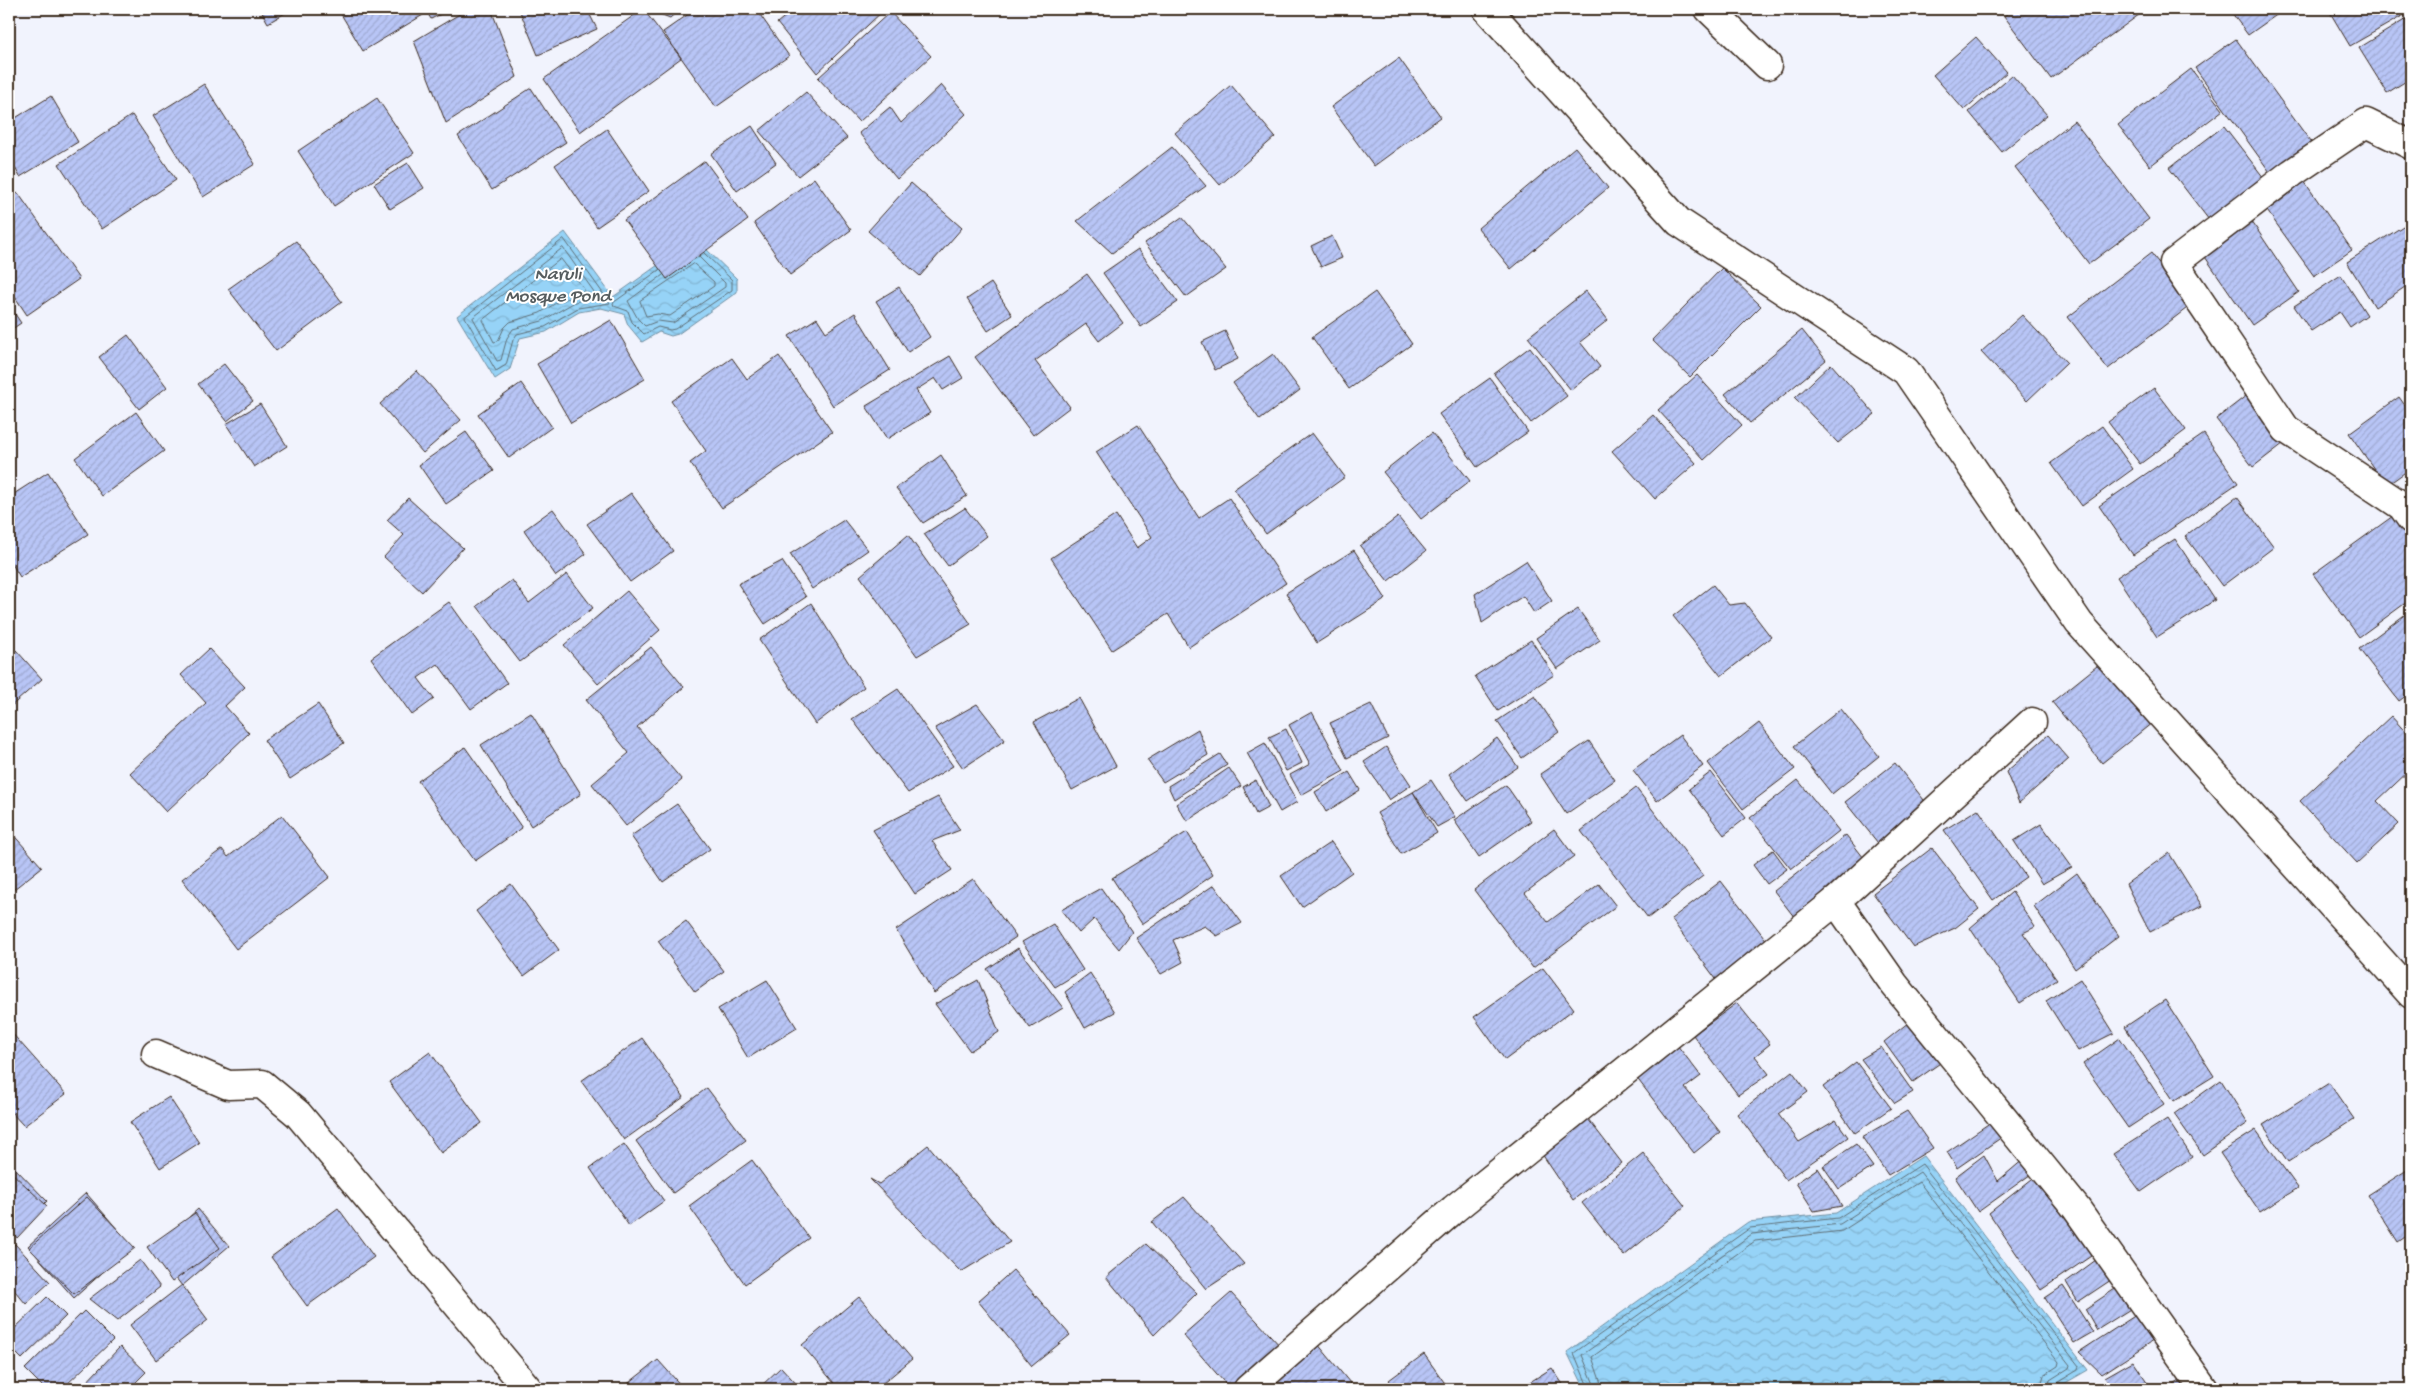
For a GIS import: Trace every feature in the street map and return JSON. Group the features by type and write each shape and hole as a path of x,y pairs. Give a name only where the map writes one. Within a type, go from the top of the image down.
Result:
{"street":[{"path":"1487,9 1680,222 1906,371 2079,623 2411,994"},
{"path":"1709,9 1767,65"},
{"path":"2411,145 2366,123 2292,173 2174,263 2286,429 2402,506 2411,519"},
{"path":"1248,1389 1454,1209 1836,901 2032,722"},
{"path":"1836,901 1894,984 2076,1208 2204,1389"},
{"path":"156,1054 228,1085 262,1084 298,1114 528,1389"}],"water":[{"name":"Naruli Mosque Pond","path":"565,232 613,297 682,248 704,247 737,279 737,292 678,334 671,336 659,332 642,342 628,325 624,314 601,308 579,312 546,332 520,338 510,369 495,379 457,316"},
{"path":"1923,1156 2088,1370 2055,1389 1585,1389 1567,1352 1748,1222 1836,1213"}],"building":[{"path":"260,9 292,9 268,23"},
{"path":"338,9 419,9 423,15 363,51"},
{"path":"425,9 451,9 431,19"},
{"path":"468,9 491,9 517,77 446,123 414,41"},
{"path":"519,9 587,9 597,29 538,55"},
{"path":"643,9 681,58 580,132 544,79"},
{"path":"647,9 680,9 670,18"},
{"path":"696,9 756,9 789,56 716,107 663,32"},
{"path":"794,9 885,9 817,73 777,23"},
{"path":"2014,9 2147,9 2051,79 2004,16"},
{"path":"2229,9 2285,9 2248,35"},
{"path":"2328,9 2411,9 2411,11 2350,46"},
{"path":"890,12 931,56 859,122 818,78"},
{"path":"2411,16 2411,78 2387,93 2359,48"},
{"path":"1976,37 2007,72 1964,110 1933,75"},
{"path":"2236,39 2313,145 2272,175 2195,68"},
{"path":"1399,58 1441,117 1374,166 1331,107"},
{"path":"2191,69 2223,110 2150,166 2118,125"},
{"path":"2012,75 2047,115 2002,152 1969,112"},
{"path":"204,84 255,164 203,197 153,116"},
{"path":"941,85 966,114 897,179 859,133 890,107 901,123"},
{"path":"1231,85 1275,137 1220,185 1175,133"},
{"path":"531,88 566,142 492,190 458,136"},
{"path":"806,92 847,138 798,176 759,131"},
{"path":"51,96 78,142 20,177 9,157 9,122"},
{"path":"377,98 414,153 334,206 298,151"},
{"path":"132,115 176,180 102,229 59,164"},
{"path":"2074,121 2149,219 2089,264 2015,167"},
{"path":"752,126 776,163 737,191 711,154"},
{"path":"2224,126 2264,178 2209,220 2169,168"},
{"path":"607,129 649,191 597,227 555,165"},
{"path":"1172,147 1206,186 1112,253 1077,221"},
{"path":"1575,147 1608,188 1511,269 1478,228"},
{"path":"705,161 748,220 667,279 624,220"},
{"path":"408,163 424,188 390,209 374,184"},
{"path":"814,178 851,230 790,275 754,223"},
{"path":"2304,181 2352,250 2314,276 2265,208"},
{"path":"911,183 962,228 920,276 868,231"},
{"path":"18,193 79,279 27,315 9,288 9,199"},
{"path":"1182,217 1226,269 1186,297 1145,243"},
{"path":"2411,221 2411,283 2375,307 2347,262"},
{"path":"2252,222 2299,292 2252,325 2203,254"},
{"path":"1332,236 1342,258 1321,267 1311,246"},
{"path":"296,241 342,302 276,351 228,289"},
{"path":"1138,249 1178,302 1141,327 1103,273"},
{"path":"2151,253 2191,305 2108,369 2068,317"},
{"path":"1722,268 1761,306 1690,377 1652,340"},
{"path":"1087,274 1123,323 1099,341 1086,324 1035,361 1070,407 1033,435 975,357"},
{"path":"2341,275 2367,315 2350,327 2340,312 2311,331 2294,306"},
{"path":"991,283 1012,315 988,331 967,299"},
{"path":"899,287 930,337 908,352 876,301"},
{"path":"1586,291 1608,320 1580,342 1600,367 1571,390 1528,337"},
{"path":"1375,292 1412,344 1349,389 1312,337"},
{"path":"9,305 21,323 9,331"},
{"path":"855,313 890,370 833,406 789,336 817,318 826,332"},
{"path":"2022,315 2067,363 2027,401 1981,352"},
{"path":"611,320 645,379 571,423 537,364"},
{"path":"1802,330 1826,360 1750,423 1725,394"},
{"path":"1225,331 1238,359 1215,370 1202,342"},
{"path":"128,335 167,387 139,409 99,357"},
{"path":"1530,347 1567,396 1531,423 1494,374"},
{"path":"1273,354 1300,390 1260,420 1233,383"},
{"path":"779,356 832,432 722,508 690,463 706,451 671,401 732,358 747,379"},
{"path":"950,356 963,378 943,390 935,378 916,390 930,413 887,439 866,406"},
{"path":"224,364 253,401 227,421 198,384"},
{"path":"1831,364 1875,414 1838,443 1795,398"},
{"path":"417,371 461,420 423,453 380,404"},
{"path":"1697,375 1742,425 1704,460 1658,410"},
{"path":"1490,378 1528,432 1477,467 1439,414"},
{"path":"521,383 552,427 509,458 478,414"},
{"path":"2154,388 2186,430 2140,464 2108,422"},
{"path":"2251,392 2288,440 2253,467 2216,419"},
{"path":"2399,397 2411,414 2411,468 2386,486 2349,433"},
{"path":"260,404 287,446 254,467 226,424"},
{"path":"136,412 164,451 102,496 75,458"},
{"path":"1653,415 1696,463 1655,499 1612,451"},
{"path":"1138,425 1199,518 1229,498 1286,583 1189,647 1168,614 1112,650 1051,558 1116,515 1137,548 1152,537 1096,452"},
{"path":"2102,426 2133,469 2082,506 2051,463"},
{"path":"466,432 494,471 446,504 419,465"},
{"path":"1312,433 1345,477 1266,534 1234,489"},
{"path":"1432,433 1470,481 1421,519 1383,472"},
{"path":"2204,434 2238,483 2133,555 2099,506"},
{"path":"941,455 967,496 923,523 896,488"},
{"path":"48,472 88,534 20,577 9,559 9,497"},
{"path":"631,493 673,551 630,582 587,524"},
{"path":"2237,497 2274,547 2222,586 2185,536"},
{"path":"408,498 463,548 422,592 384,557 404,535 387,520"},
{"path":"965,508 987,536 948,566 924,534"},
{"path":"553,509 586,554 556,576 524,530"},
{"path":"2393,516 2411,541 2411,599 2359,637 2313,574"},
{"path":"1398,517 1426,551 1388,581 1360,546"},
{"path":"844,520 868,550 812,589 790,554"},
{"path":"908,535 971,624 917,656 860,576"},
{"path":"2175,539 2215,600 2157,637 2117,577"},
{"path":"1354,550 1386,599 1317,643 1286,593"},
{"path":"782,561 806,597 765,624 738,584"},
{"path":"1526,561 1552,601 1534,613 1523,596 1482,623 1475,594"},
{"path":"567,574 593,608 520,662 477,606 512,580 529,603"},
{"path":"1713,585 1729,605 1745,603 1771,637 1721,676 1673,616"},
{"path":"627,591 660,630 598,684 564,645"},
{"path":"449,602 507,683 471,709 438,664 418,678 434,699 412,715 371,658"},
{"path":"811,603 864,687 815,724 759,640"},
{"path":"1578,609 1600,640 1557,669 1536,638"},
{"path":"2411,610 2411,692 2399,701 2359,649"},
{"path":"1531,640 1554,675 1498,711 1475,676"},
{"path":"651,647 684,687 637,727 682,780 626,826 592,784 629,753 586,700"},
{"path":"209,649 245,687 225,706 249,733 166,812 130,773 206,703 181,675"},
{"path":"16,650 42,679 9,708 9,656"},
{"path":"2102,662 2152,723 2102,763 2052,702"},
{"path":"898,689 953,766 908,793 852,719"},
{"path":"1535,696 1559,732 1522,758 1497,721"},
{"path":"1079,698 1116,766 1072,790 1034,722"},
{"path":"318,704 344,743 290,779 264,740"},
{"path":"977,704 1005,740 963,768 935,728"},
{"path":"1371,704 1388,738 1347,758 1330,723"},
{"path":"1841,709 1879,756 1832,794 1794,746"},
{"path":"1312,712 1344,771 1301,795 1290,775 1310,764 1289,725"},
{"path":"531,713 581,794 531,826 481,745"},
{"path":"2391,716 2411,738 2411,769 2377,801 2399,824 2357,863 2300,801"},
{"path":"1759,723 1795,769 1743,809 1708,763"},
{"path":"1198,729 1208,755 1163,782 1147,760"},
{"path":"1286,729 1302,763 1286,771 1269,737"},
{"path":"1680,735 1703,766 1657,801 1633,770"},
{"path":"2048,735 2069,759 2019,803 2006,772"},
{"path":"1497,738 1518,767 1468,801 1449,774"},
{"path":"1589,741 1615,780 1566,814 1540,774"},
{"path":"1265,743 1297,802 1280,812 1247,753"},
{"path":"465,747 522,828 475,861 418,781"},
{"path":"1386,747 1411,785 1389,800 1364,762"},
{"path":"1220,754 1227,765 1174,799 1168,786"},
{"path":"1895,763 1931,809 1882,848 1845,802"},
{"path":"1229,768 1241,786 1187,821 1176,804"},
{"path":"1349,772 1360,790 1326,812 1315,792"},
{"path":"1711,772 1746,818 1724,835 1689,789"},
{"path":"1256,780 1269,807 1256,814 1243,787"},
{"path":"1431,780 1455,817 1437,827 1413,792"},
{"path":"1798,780 1839,831 1791,869 1750,818"},
{"path":"1506,785 1531,821 1479,857 1454,820"},
{"path":"1636,788 1703,876 1648,918 1581,831"},
{"path":"1413,792 1437,833 1401,854 1377,813"},
{"path":"938,797 960,830 932,841 952,870 915,894 873,830"},
{"path":"677,804 710,849 663,882 631,836"},
{"path":"1978,809 2026,877 1993,900 1944,830"},
{"path":"282,815 330,877 236,949 182,879 222,849 228,857"},
{"path":"2041,824 2072,867 2042,884 2014,841"},
{"path":"1554,829 1574,856 1525,893 1548,922 1599,884 1616,906 1533,968 1474,890"},
{"path":"9,830 42,867 9,893"},
{"path":"1187,832 1213,875 1142,924 1112,878"},
{"path":"1846,835 1867,862 1795,918 1774,891"},
{"path":"1331,842 1352,872 1302,907 1281,876"},
{"path":"1932,848 1979,909 1955,928 1913,947 1873,893"},
{"path":"1773,850 1787,869 1767,884 1753,865"},
{"path":"2169,853 2202,906 2150,932 2126,884"},
{"path":"2077,873 2119,936 2075,969 2034,906"},
{"path":"973,879 1016,937 934,993 896,930"},
{"path":"1721,881 1767,941 1716,979 1671,919"},
{"path":"511,884 559,950 524,976 476,911"},
{"path":"1214,885 1242,923 1217,936 1205,926 1173,940 1183,962 1161,974 1136,938"},
{"path":"1101,888 1132,932 1119,949 1094,919 1079,933 1061,910"},
{"path":"2012,892 2035,927 2023,933 2057,979 2020,1003 1970,928"},
{"path":"686,921 724,971 695,992 658,941"},
{"path":"1053,924 1083,970 1055,987 1022,942"},
{"path":"1018,948 1063,1008 1030,1028 987,969"},
{"path":"1543,968 1574,1009 1505,1060 1474,1017"},
{"path":"1090,973 1115,1012 1085,1028 1065,992"},
{"path":"2080,979 2114,1033 2078,1051 2046,1001"},
{"path":"767,980 797,1028 748,1058 718,1009"},
{"path":"978,980 999,1032 970,1051 935,1004"},
{"path":"2165,1000 2214,1076 2174,1101 2125,1027"},
{"path":"1737,1003 1770,1044 1755,1056 1769,1074 1738,1095 1693,1035"},
{"path":"1914,1018 1946,1059 1913,1082 1884,1042"},
{"path":"10,1031 66,1094 24,1126 9,1110"},
{"path":"642,1038 684,1097 624,1140 581,1081"},
{"path":"2120,1038 2164,1104 2128,1128 2083,1064"},
{"path":"1677,1045 1701,1076 1685,1088 1720,1132 1694,1153 1636,1077"},
{"path":"1881,1047 1913,1092 1895,1103 1861,1059"},
{"path":"430,1052 482,1123 441,1153 389,1082"},
{"path":"1856,1062 1891,1108 1855,1133 1823,1087"},
{"path":"1792,1071 1808,1092 1778,1114 1799,1142 1836,1120 1848,1137 1786,1180 1737,1114"},
{"path":"2221,1080 2248,1123 2203,1155 2174,1114"},
{"path":"2329,1083 2354,1119 2288,1162 2263,1125"},
{"path":"707,1088 746,1140 673,1193 636,1141"},
{"path":"169,1097 199,1143 160,1168 130,1122"},
{"path":"1907,1111 1933,1148 1888,1175 1862,1137"},
{"path":"1588,1119 1622,1163 1573,1200 1540,1151"},
{"path":"2167,1119 2192,1157 2141,1192 2113,1154"},
{"path":"1994,1120 2005,1135 1957,1168 1947,1152"},
{"path":"2256,1130 2298,1188 2260,1212 2220,1153"},
{"path":"624,1144 664,1201 629,1226 590,1168"},
{"path":"1856,1144 1873,1167 1839,1189 1823,1166"},
{"path":"928,1145 1010,1242 961,1272 870,1179 879,1184"},
{"path":"1643,1153 1685,1206 1624,1256 1582,1203"},
{"path":"1984,1155 1998,1181 2024,1159 2034,1172 1978,1212 1955,1177"},
{"path":"752,1160 809,1238 745,1284 689,1206"},
{"path":"13,1166 47,1201 12,1237 9,1234 9,1170"},
{"path":"1818,1168 1842,1206 1814,1211 1796,1183"},
{"path":"2407,1170 2411,1178 2411,1233 2398,1242 2368,1195"},
{"path":"10,1171 47,1206 17,1238 9,1228"},
{"path":"2037,1175 2097,1252 2041,1290 1989,1213"},
{"path":"86,1193 132,1246 74,1298 28,1246"},
{"path":"87,1197 135,1248 74,1294 29,1248"},
{"path":"1184,1197 1244,1264 1206,1289 1152,1222"},
{"path":"338,1208 374,1257 307,1306 271,1257"},
{"path":"198,1209 229,1246 182,1286 154,1249"},
{"path":"195,1213 220,1248 172,1282 147,1247"},
{"path":"15,1244 50,1282 26,1304 9,1284 9,1250"},
{"path":"1146,1244 1197,1293 1154,1335 1106,1277"},
{"path":"2100,1257 2114,1278 2078,1302 2066,1282"},
{"path":"140,1260 160,1287 117,1321 89,1299"},
{"path":"1013,1270 1070,1335 1032,1366 978,1301"},
{"path":"182,1285 208,1320 156,1360 130,1325"},
{"path":"2121,1285 2135,1306 2097,1330 2085,1309"},
{"path":"2063,1286 2093,1332 2074,1343 2045,1298"},
{"path":"1231,1293 1282,1348 1235,1389 1230,1389 1183,1335"},
{"path":"47,1297 66,1316 22,1359 9,1346 9,1334"},
{"path":"859,1297 912,1359 876,1389 839,1389 802,1345"},
{"path":"84,1311 113,1340 62,1389 45,1389 25,1369"},
{"path":"2139,1313 2159,1337 2102,1374 2079,1352"},
{"path":"1317,1343 1355,1389 1259,1389"},
{"path":"120,1347 146,1372 129,1389 80,1389"},
{"path":"1424,1354 1449,1389 1396,1389 1389,1380"},
{"path":"658,1360 684,1389 627,1389 625,1386"},
{"path":"2133,1361 2152,1389 2115,1389 2105,1377"},
{"path":"781,1367 801,1389 758,1389"},
{"path":"1552,1368 1566,1389 1519,1389"},
{"path":"2185,1377 2192,1389 2165,1389"}]}
